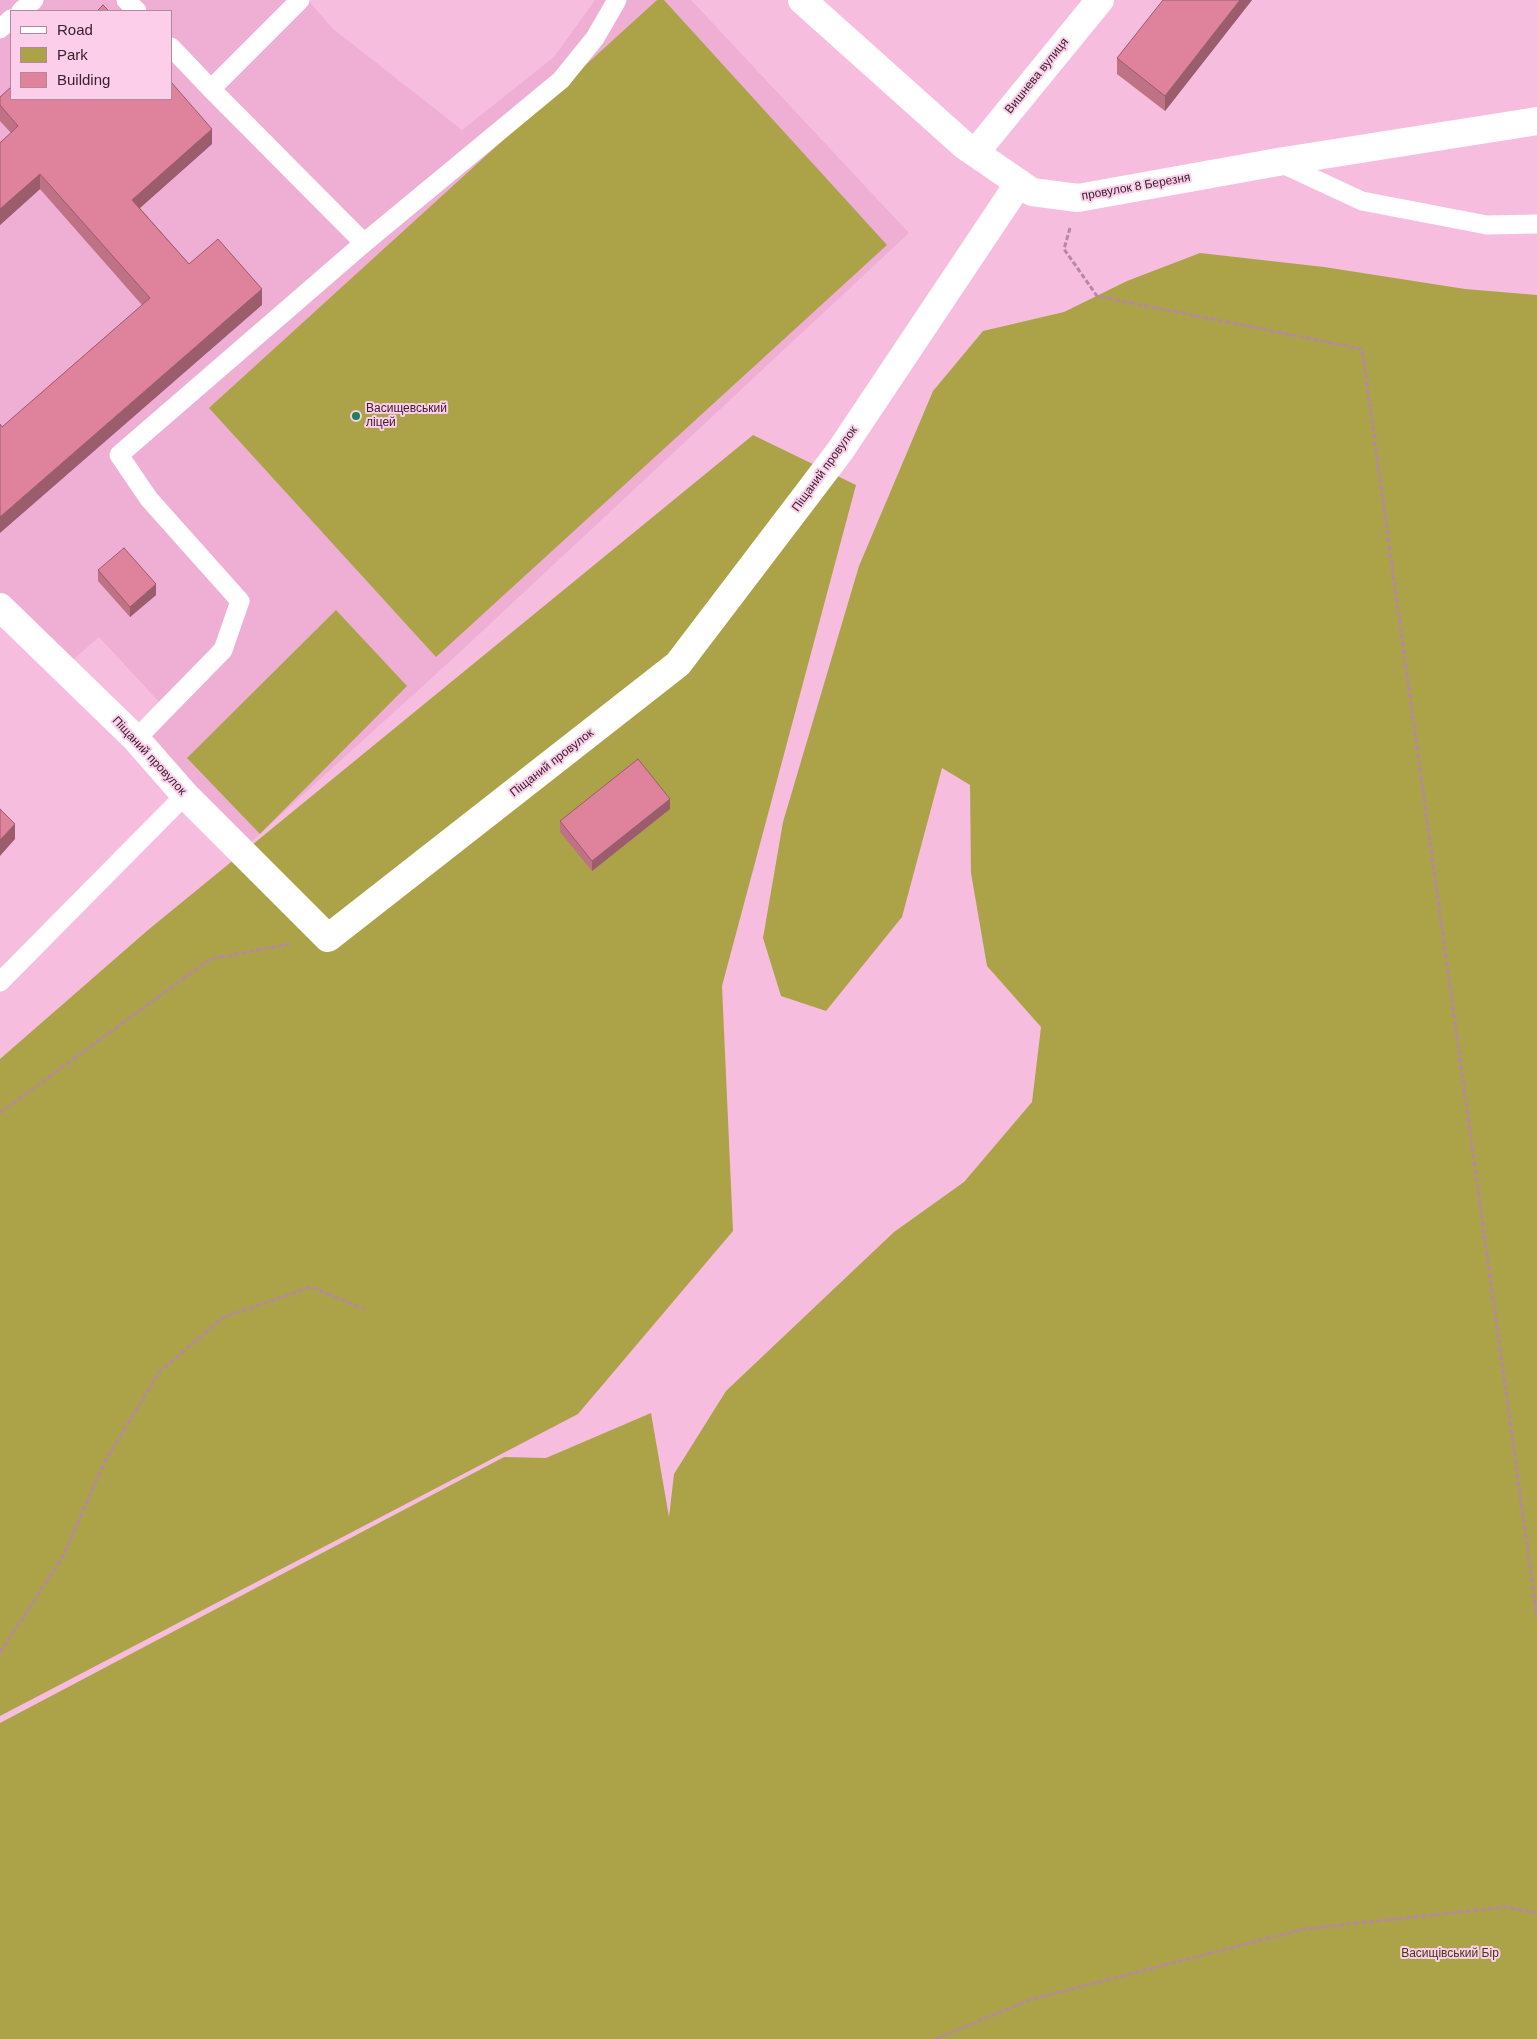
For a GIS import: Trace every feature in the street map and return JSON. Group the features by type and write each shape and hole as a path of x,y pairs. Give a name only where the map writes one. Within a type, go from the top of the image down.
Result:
{"street":[{"name":"провулок 8 Березня","path":"802,0 975,153 1032,192 1078,198 1278,162 1537,121"},
{"name":"Вишнева вулиця","path":"975,153 1100,0"},
{"name":"Піщаний провулок","path":"0,607 136,739 185,795 328,938 678,664 840,451 1019,183"}],"lane":[{"path":"22,10 34,0"},
{"path":"126,0 136,10"},
{"path":"211,89 300,0"},
{"path":"136,739 224,650 240,602 149,499 119,455 364,243 561,80 596,38 617,0"},
{"path":"0,29 10,21"},
{"path":"172,48 364,243"},
{"path":"1278,162 1362,201 1487,225 1537,224"},
{"path":"0,982 185,795"}],"path":[{"path":"1078,198 1064,249 1097,296 1362,349 1537,1617"},
{"path":"0,1113 210,959 328,938"},
{"path":"0,1653 63,1556 104,1463 160,1372 224,1318 311,1287 364,1309"},
{"path":"936,2039 1030,2000 1304,1930 1506,1907 1537,1913"}],"shaded area":[{"name":"Васищевський ліцей","path":"0,0 308,0 332,28 462,130 554,57 595,0 691,0 909,233 446,665 241,851 135,731 161,704 99,637 67,665 0,600"}],"green space":[{"path":"657,0 664,0 887,245 436,657 209,408"},
{"name":"Васищівський Бір","path":"1200,253 1324,267 1465,289 1537,295 1537,2039 0,2039 0,1723 504,1457 546,1458 651,1413 669,1517 674,1474 726,1391 894,1232 964,1182 1032,1102 1041,1027 987,966 971,873 970,785 942,768 902,917 826,1011 781,996 763,938 783,822 859,566 933,391 983,331 1064,312 1127,281"},
{"path":"753,435 856,485 722,986 733,1231 578,1414 0,1716 0,1059 148,930"},
{"path":"336,610 407,686 260,834 187,758"}],"building":[{"path":"1163,0 1240,0 1165,96 1117,58"},
{"path":"103,5 108,10 98,10"},
{"path":"172,83 212,129 132,200 189,264 218,239 262,289 0,517 0,424 2,427 150,298 40,174 0,209 0,143 18,126 0,105 0,97 10,88 10,100 172,100"},
{"path":"124,548 156,584 130,607 98,570"},
{"path":"638,759 670,799 592,861 560,821"},
{"path":"0,809 15,824 0,840"}],"place":[{"name":"Васищевський ліцей","path":"356,416"}]}
